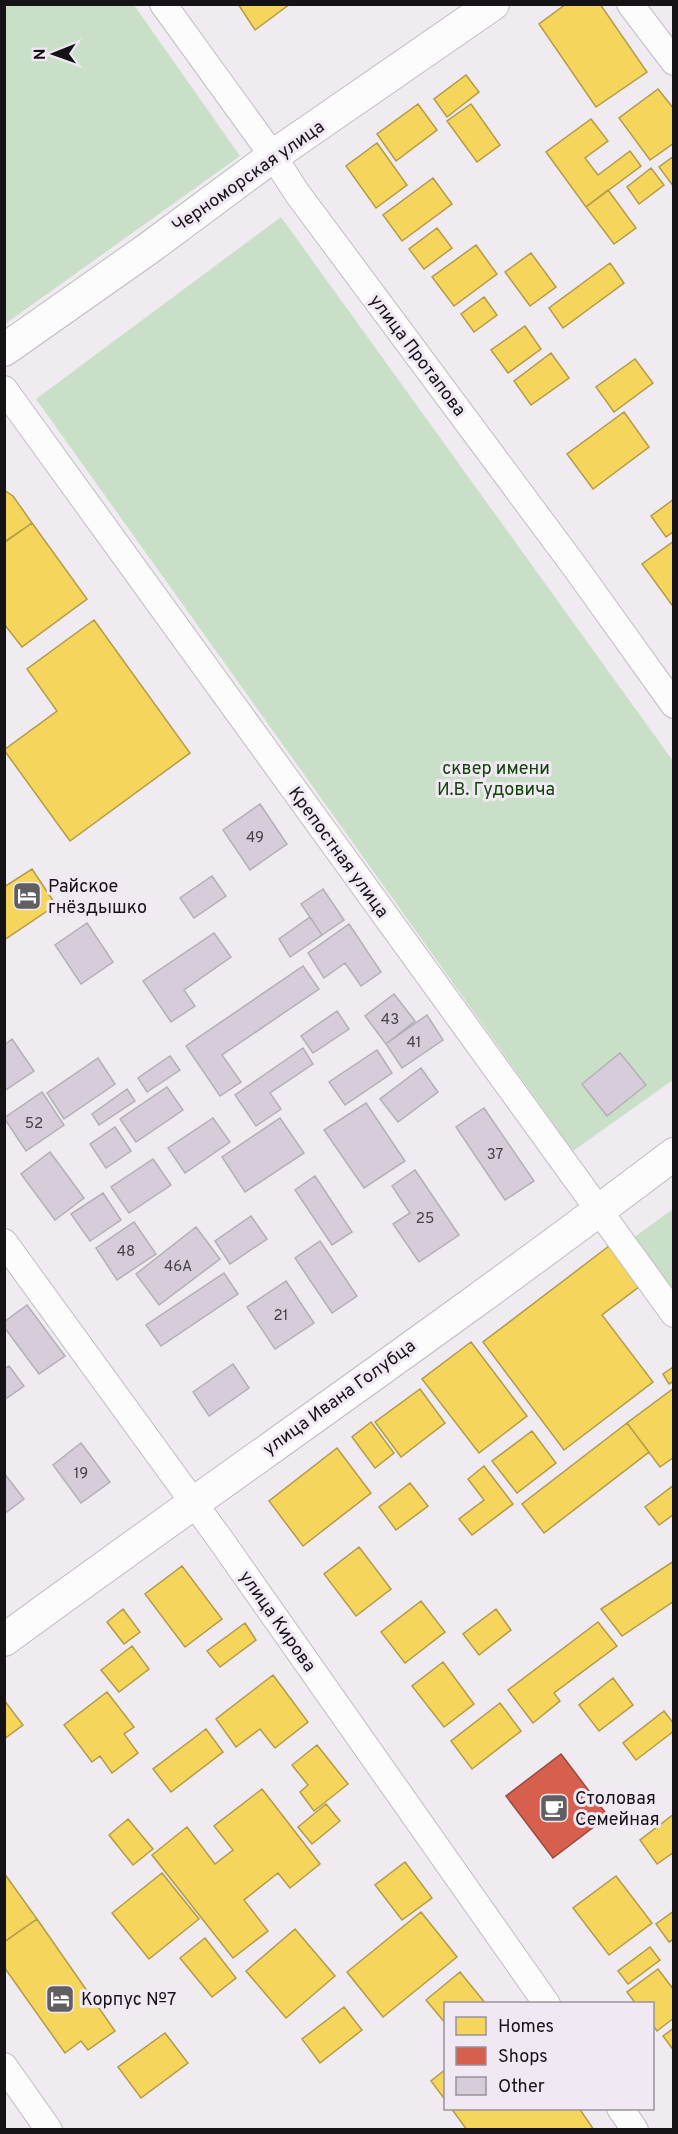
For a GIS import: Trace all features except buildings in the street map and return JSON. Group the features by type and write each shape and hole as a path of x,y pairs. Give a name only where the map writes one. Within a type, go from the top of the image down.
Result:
{"street":[{"name":"улица Протапова","path":"163,4 273,156 297,193 568,558 674,705"},
{"name":"Черноморская улица","path":"4,350 273,156 492,4"},
{"path":"630,4 674,62"},
{"name":"Крепостная улица","path":"4,389 674,1314"},
{"name":"улица Ивана Голубца","path":"4,1640 599,1211 674,1154"},
{"name":"улица Кирова","path":"4,1242 193,1502 546,2002"},
{"path":"4,2066 49,2130"},
{"path":"621,2110 635,2130"}],"green space":[{"path":"5,4 134,5 240,156 5,324"},
{"name":"сквер имени И.В. Гудовича","path":"281,217 673,761 673,1080 573,1151 36,399"},
{"path":"673,1209 673,1296 633,1238"}],"place":[{"name":"Райское гнёздышко","path":"27,896"},
{"name":"Столовая Семейная","path":"554,1808"},
{"name":"Корпус №7","path":"60,1999"}]}
